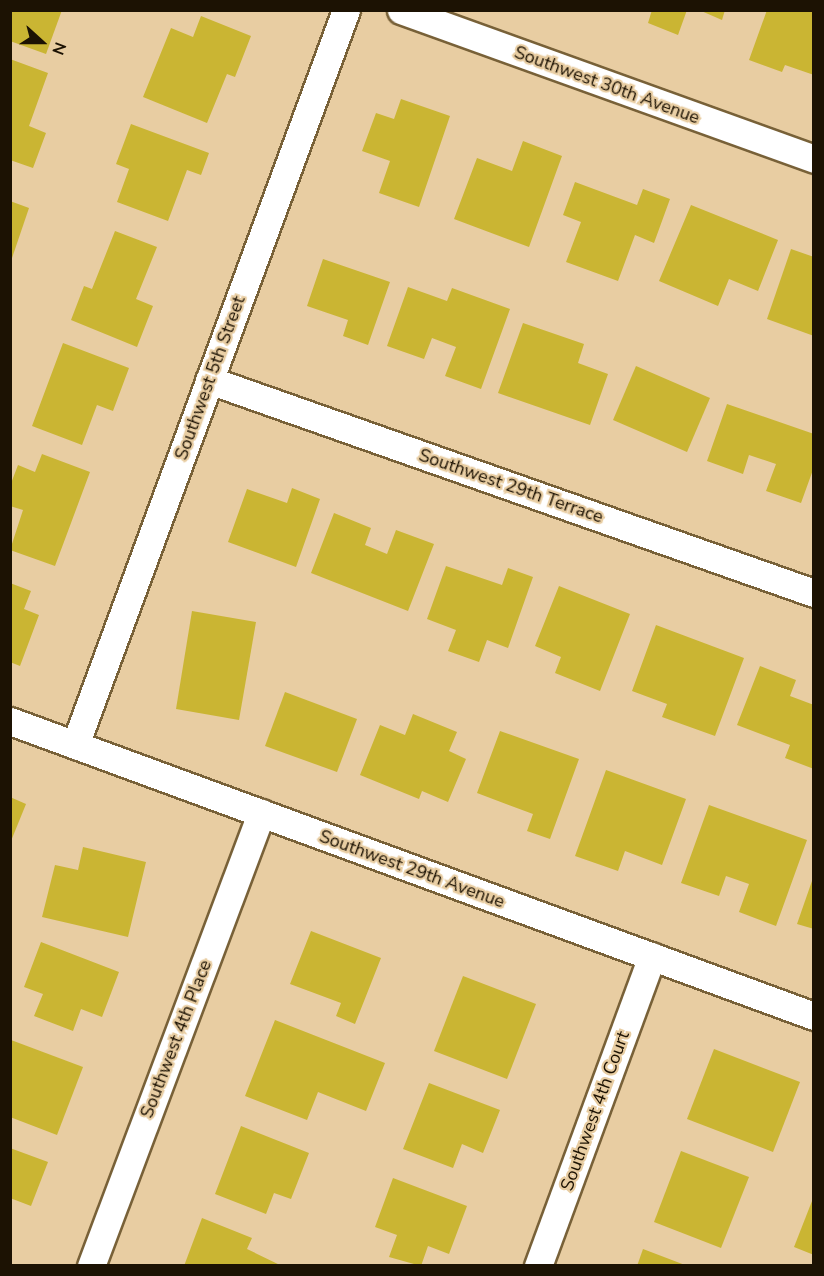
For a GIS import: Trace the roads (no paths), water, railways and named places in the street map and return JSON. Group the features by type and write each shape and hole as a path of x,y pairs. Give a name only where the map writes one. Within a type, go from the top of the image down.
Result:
{"street":[{"name":"Southwest 5th Street","path":"75,745 346,10"},
{"name":"Southwest 30th Avenue","path":"401,10 813,159"},
{"name":"Southwest 29th Terrace","path":"209,380 813,592"},
{"name":"Southwest 29th Avenue","path":"10,722 813,1016"},
{"name":"Southwest 4th Place","path":"91,1266 261,813"},
{"name":"Southwest 4th Court","path":"538,1266 652,956"}]}
